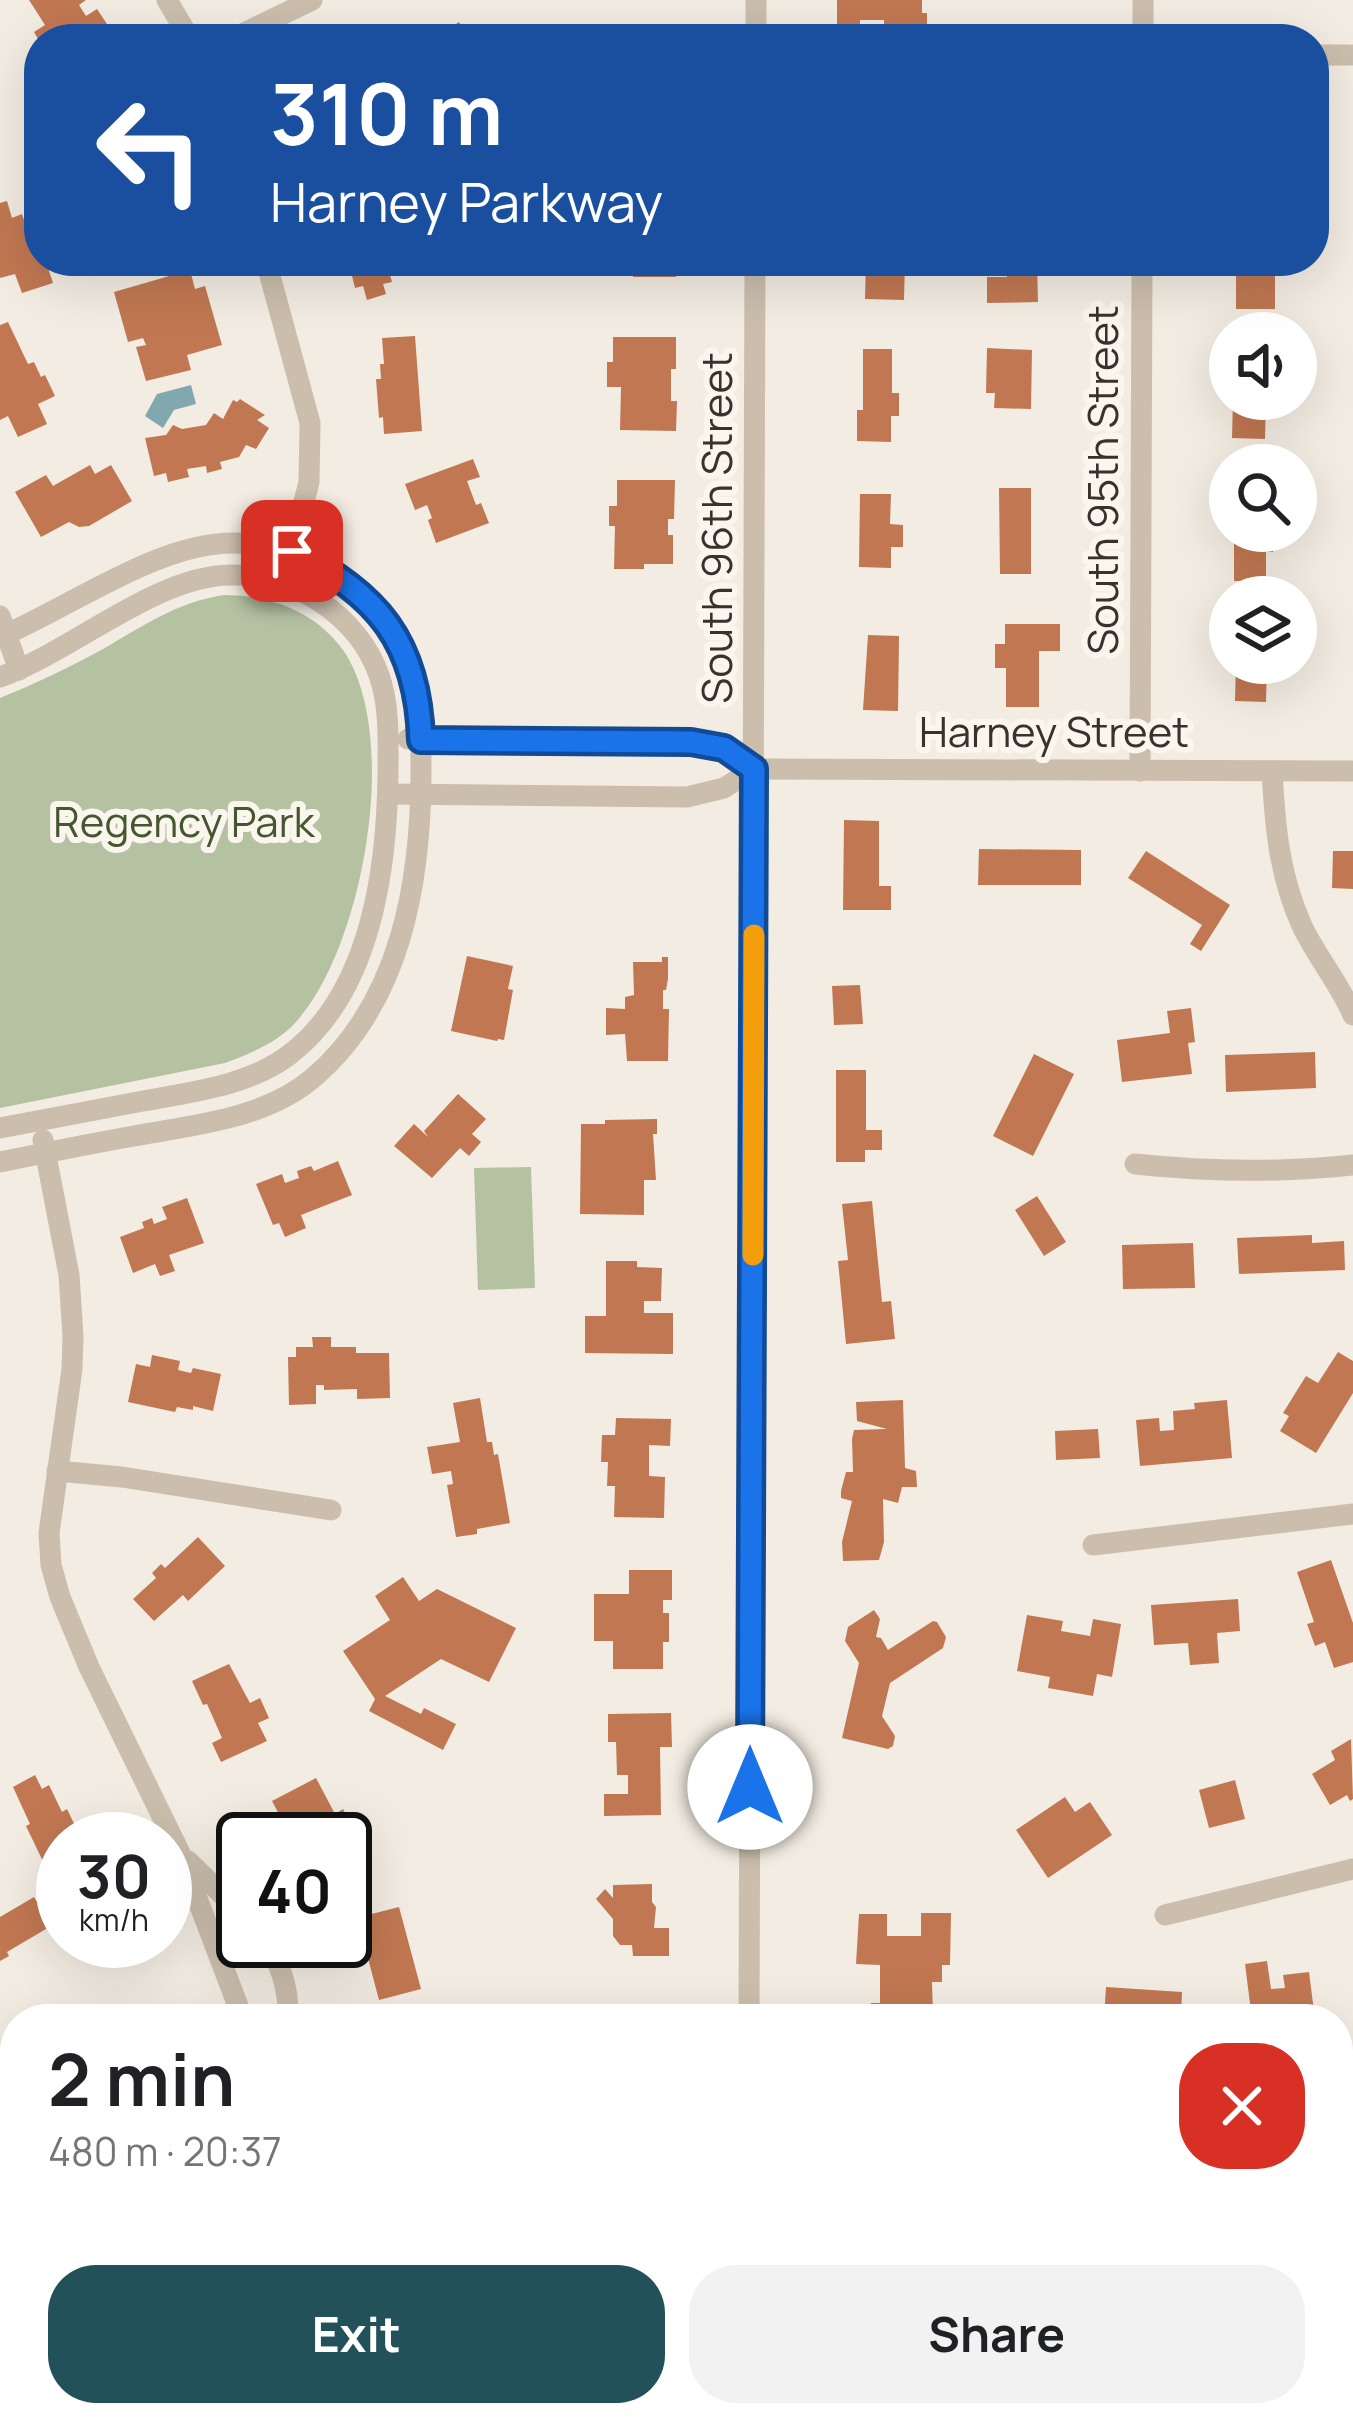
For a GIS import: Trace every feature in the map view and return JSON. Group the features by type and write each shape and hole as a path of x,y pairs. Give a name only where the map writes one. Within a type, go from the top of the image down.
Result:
{"street":[{"path":"263,24 312,0"},
{"path":"270,276 310,423 309,482 281,582"},
{"name":"South 96th Street","path":"749,2004 755,276"},
{"name":"South 95th Street","path":"1140,771 1142,276"},
{"path":"0,1128 211,1088 261,1072 290,1054 337,1001 365,937 384,865 388,794 386,700 367,649 326,606 281,582 234,574 184,583 9,674 2,629 143,565 206,545 235,543 292,551 346,581 394,633 409,664 421,740 417,870 402,932 365,1018 311,1081 275,1102 219,1120 0,1162"},
{"path":"388,739 691,742 724,748 754,769 724,788 686,797 388,794"},
{"name":"Harney Street","path":"754,769 1353,771"},
{"path":"1272,771 1275,836 1287,888 1303,927 1353,1015"},
{"path":"39,1121 69,1275 73,1336 49,1533 51,1565 89,1667 160,1812"},
{"path":"1135,1164 1208,1172 1353,1165"},
{"path":"57,1471 331,1510"},
{"path":"1094,1545 1353,1514"},
{"path":"192,1865 216,1888"},
{"path":"1165,1915 1353,1869"},
{"path":"192,1886 237,2004"},
{"path":"281,1968 288,2004"}],"green space":[{"name":"Regency Park","path":"224,595 258,598 305,615 343,650 361,687 370,734 372,786 356,895 340,945 320,989 296,1022 254,1051 225,1063 0,1108 0,698 176,609"},
{"path":"531,1167 535,1288 478,1290 474,1168"}],"water":[{"path":"191,385 196,404 174,410 163,428 145,416 157,394"}],"building":[{"path":"29,0 86,0 79,5 86,16 97,9 107,24 44,24"},
{"path":"837,0 922,0 922,13 927,13 927,24 860,20 860,24 837,24"},
{"path":"7,201 12,218 22,214 24,220 24,276 51,276 53,283 22,293 15,274 0,278 0,203"},
{"path":"169,276 192,276 195,289 205,286 222,345 187,355 191,370 146,381 136,347 146,345 143,338 128,342 114,292"},
{"path":"352,276 390,276 392,282 383,284 386,294 367,300 363,286 355,288"},
{"path":"866,276 905,276 904,300 865,299"},
{"path":"1037,276 1038,302 987,303 987,277"},
{"path":"1236,276 1275,276 1275,309 1236,309"},
{"path":"8,322 28,364 34,362 41,377 45,375 55,396 38,404 47,424 18,437 8,416 0,420 0,325"},
{"path":"415,336 422,431 384,434 376,379 381,379 380,364 384,364 382,338"},
{"path":"613,337 676,337 671,401 677,401 676,431 620,430 621,387 607,387"},
{"path":"987,348 1032,350 1031,409 994,408 995,393 986,393"},
{"path":"863,349 892,349 892,393 899,393 899,416 891,416 891,442 857,441 857,410 863,410"},
{"path":"240,399 265,415 257,420 269,428 256,449 246,445 239,457 220,462 222,469 207,473 206,466 187,469 189,477 168,482 166,473 154,476 145,438 166,435 173,425 182,429 206,425 214,413 223,419 233,400"},
{"path":"1232,420 1265,420 1265,439 1232,438"},
{"path":"473,459 480,477 467,481 489,523 436,543 427,505 415,510 405,484"},
{"path":"90,465 95,474 111,465 132,501 89,526 69,522 41,537 15,492 46,475 53,486"},
{"path":"617,480 675,480 674,519 668,519 673,564 614,569 615,526 609,526 609,506 617,506"},
{"path":"999,488 1031,488 1031,574 1000,574"},
{"path":"860,494 891,494 890,524 903,525 903,547 891,547 891,568 859,567"},
{"path":"1234,552 1266,552 1266,576 1234,576"},
{"path":"1005,624 1060,624 1060,651 1039,651 1039,707 1006,707 1006,668 995,668 995,644 1005,644"},
{"path":"868,635 899,636 898,711 863,710"},
{"path":"1235,684 1266,684 1266,702 1235,701"},
{"path":"844,820 879,821 879,886 891,886 891,910 843,910"},
{"path":"979,849 1081,850 1081,885 978,885"},
{"path":"1146,851 1230,905 1201,951 1190,944 1202,925 1128,878"},
{"path":"1333,851 1353,851 1353,889 1332,888"},
{"path":"467,956 513,966 504,1040 451,1031"},
{"path":"662,957 668,957 663,1009 669,1009 668,1061 627,1061 625,1034 606,1035 606,1008 625,1009 625,997 634,995 633,962 662,962"},
{"path":"860,985 863,1024 834,1025 832,986"},
{"path":"1191,1008 1192,1074 1122,1082 1117,1040 1170,1033 1167,1011"},
{"path":"1315,1052 1316,1088 1226,1092 1225,1055"},
{"path":"1034,1054 1074,1074 1033,1156 993,1136"},
{"path":"836,1070 866,1070 866,1130 882,1130 882,1150 865,1150 865,1162 836,1162"},
{"path":"458,1094 486,1119 472,1134 481,1142 469,1156 460,1148 432,1178 394,1146 414,1124 428,1137 424,1131"},
{"path":"657,1119 657,1134 653,1134 656,1180 644,1180 644,1215 580,1214 581,1124"},
{"path":"338,1161 352,1195 301,1215 306,1228 285,1237 279,1223 273,1225 256,1184 282,1174 285,1183 299,1178 297,1171 311,1166 314,1171"},
{"path":"1037,1196 1066,1242 1044,1256 1015,1210"},
{"path":"187,1198 204,1243 169,1255 175,1271 160,1276 155,1264 133,1273 120,1237 144,1228 142,1222 152,1218 154,1224 167,1219 162,1207"},
{"path":"872,1201 882,1302 891,1301 895,1339 846,1344 838,1261 848,1260 842,1204"},
{"path":"1312,1235 1312,1243 1344,1241 1345,1270 1239,1274 1237,1238"},
{"path":"1193,1243 1195,1288 1123,1289 1122,1245"},
{"path":"606,1261 637,1261 637,1267 662,1268 661,1301 644,1301 644,1313 673,1313 673,1354 585,1353 585,1316 606,1316"},
{"path":"312,1337 331,1337 331,1347 356,1347 356,1353 389,1353 390,1398 357,1399 357,1389 324,1390 324,1385 316,1385 316,1404 289,1405 288,1357 296,1357 296,1347 313,1347"},
{"path":"1338,1352 1353,1361 1353,1393 1316,1453 1280,1431 1289,1416 1283,1413 1306,1376 1318,1383"},
{"path":"152,1355 180,1361 178,1370 221,1374 213,1411 193,1406 193,1410 177,1407 175,1412 128,1402 136,1364 150,1367"},
{"path":"480,1398 487,1442 492,1442 494,1455 498,1454 510,1523 456,1537 447,1485 453,1484 451,1471 432,1474 427,1447 460,1442 453,1403"},
{"path":"903,1400 905,1468 916,1471 917,1487 902,1487 898,1503 883,1499 884,1542 879,1560 843,1561 842,1542 852,1501 841,1498 841,1491 846,1472 853,1472 854,1430 887,1429 857,1421 856,1402"},
{"path":"1227,1400 1232,1458 1140,1466 1136,1420 1159,1418 1160,1431 1174,1430 1173,1411 1195,1409 1194,1403"},
{"path":"616,1418 671,1419 670,1446 649,1445 649,1476 665,1477 664,1518 614,1517 615,1486 607,1486 608,1462 601,1462 602,1435 615,1435"},
{"path":"1098,1429 1100,1458 1056,1460 1055,1431"},
{"path":"198,1537 225,1566 188,1601 183,1595 154,1621 133,1599 156,1578 152,1573 161,1564 165,1568"},
{"path":"1331,1560 1353,1623 1353,1662 1334,1668 1325,1642 1315,1646 1307,1624 1314,1622 1297,1572"},
{"path":"629,1570 672,1570 672,1600 663,1600 663,1613 669,1613 669,1642 663,1642 663,1669 613,1669 613,1641 594,1641 594,1594 629,1594"},
{"path":"403,1577 419,1601 437,1589 516,1628 489,1682 441,1659 385,1696 456,1724 443,1750 369,1711 375,1699 343,1651 390,1620 375,1596"},
{"path":"1238,1599 1240,1631 1217,1633 1219,1663 1190,1665 1188,1643 1154,1645 1151,1605"},
{"path":"874,1610 880,1619 876,1637 888,1650 933,1621 946,1637 943,1648 890,1683 882,1716 895,1736 888,1749 842,1738 859,1663 845,1641 848,1627"},
{"path":"1027,1615 1063,1621 1061,1631 1090,1636 1093,1619 1121,1624 1112,1677 1097,1674 1093,1696 1048,1688 1050,1677 1017,1671"},
{"path":"229,1664 250,1703 260,1698 269,1718 258,1723 267,1741 221,1762 212,1743 222,1738 192,1681"},
{"path":"671,1713 672,1747 660,1747 661,1815 604,1816 604,1794 628,1794 628,1775 617,1775 616,1742 608,1742 608,1714"},
{"path":"1351,1739 1353,1799 1347,1795 1330,1805 1312,1774 1335,1760 1331,1751"},
{"path":"35,1775 42,1789 49,1785 62,1812 36,1812 36,1847 26,1826 30,1824 13,1787"},
{"path":"316,1778 334,1812 278,1812 272,1801"},
{"path":"1235,1780 1245,1819 1209,1828 1199,1790"},
{"path":"1065,1797 1075,1812 1090,1802 1112,1835 1048,1878 1016,1830"},
{"path":"652,1884 654,1928 669,1928 669,1956 633,1956 632,1945 620,1945 613,1936 613,1919 596,1899 605,1889 613,1898 613,1885"},
{"path":"34,1897 36,1900 36,1935 0,1961 0,1917"},
{"path":"399,1907 421,1989 379,2000 371,1968 372,1914"},
{"path":"921,1913 951,1913 950,1965 942,1965 942,1982 932,1982 933,2004 871,2004 880,2003 880,1965 856,1964 859,1914 887,1914 887,1936 921,1936"},
{"path":"1267,1961 1271,1989 1285,1988 1283,1975 1309,1972 1313,2004 1250,2004 1245,1964"},
{"path":"1106,1987 1182,1992 1182,2004 1105,2004"}],"slow traffic":[{"path":"753,1255 754,935"}],"route":[{"path":"292,551 346,581 394,633 417,695 421,740 691,742 724,748 754,769 750,1787"}]}
